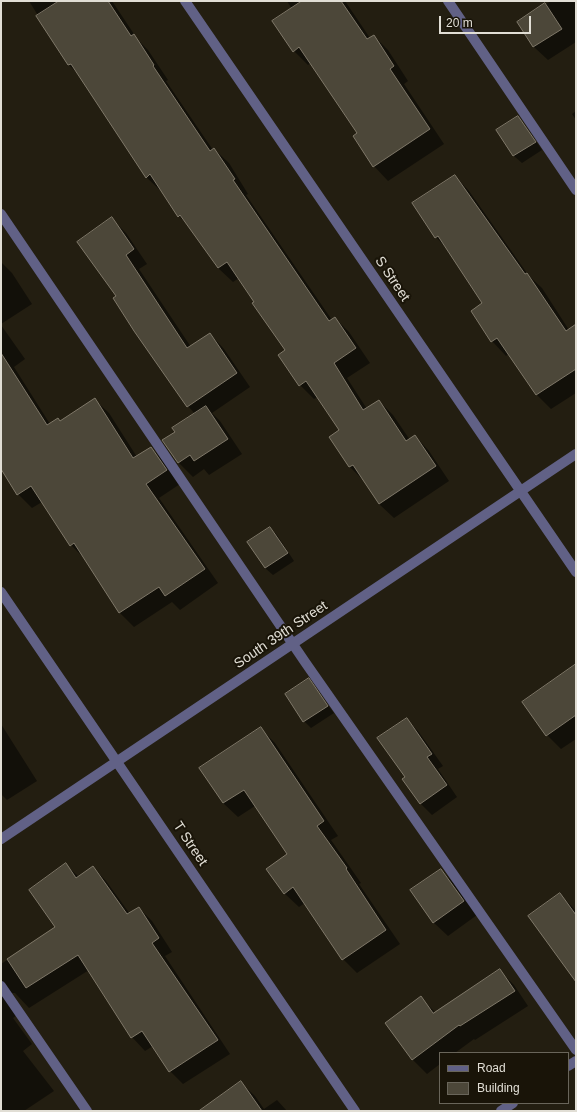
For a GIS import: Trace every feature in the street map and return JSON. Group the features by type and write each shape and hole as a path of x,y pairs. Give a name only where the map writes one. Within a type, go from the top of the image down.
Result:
{"street":[{"name":"S Street","path":"185,1 576,572"},
{"path":"448,1 576,190"},
{"path":"1,214 292,644 576,1050"},
{"name":"South 39th Street","path":"1,839 576,454"},
{"name":"T Street","path":"1,592 355,1111"},
{"path":"1,986 87,1111"},
{"path":"501,1111 512,1104"}],"building":[{"path":"59,1 108,1 131,36 134,34 154,65 153,66 210,151 214,148 235,179 233,180 329,321 335,317 356,348 334,363 363,410 379,400 406,441 415,435 436,466 379,504 353,465 349,467 329,437 339,430 306,381 299,386 278,355 285,350 252,303 254,302 227,262 218,268 180,215 178,217 150,174 146,178 71,64 68,65 36,16"},
{"path":"302,1 341,1 367,39 374,35 394,66 390,69 430,129 373,167 353,136 357,133 299,47 293,52 272,21"},
{"path":"545,3 562,29 533,47 517,22"},
{"path":"518,116 536,142 513,156 496,130"},
{"path":"455,175 525,274 527,273 566,331 576,324 576,369 536,395 497,338 491,342 471,311 482,303 438,236 435,238 412,203"},
{"path":"112,217 134,249 126,255 187,348 210,333 237,373 187,407 134,331 113,298 116,296 77,242"},
{"path":"1,353 47,425 58,418 60,421 95,398 133,458 151,447 167,470 146,484 205,569 165,596 159,587 119,613 74,543 70,546 31,486 17,495 1,469"},
{"path":"206,406 228,439 194,461 190,455 178,463 162,440 175,432 172,428"},
{"path":"270,527 288,553 265,568 247,542"},
{"path":"576,664 576,715 546,736 522,702"},
{"path":"309,678 328,706 303,722 285,694"},
{"path":"407,718 432,754 427,757 447,785 420,804 402,779 405,777 377,738"},
{"path":"261,727 324,821 317,826 347,868 346,869 386,930 342,960 293,887 284,894 266,869 287,854 244,790 223,803 199,768"},
{"path":"66,863 76,878 93,866 127,914 139,907 159,938 152,943 218,1040 169,1072 142,1031 131,1038 78,955 26,988 7,959 55,927 29,890"},
{"path":"441,869 464,901 433,923 410,890"},
{"path":"560,893 576,915 576,982 528,916"},
{"path":"500,969 515,991 460,1026 459,1025 412,1060 385,1023 421,996 433,1013"},
{"path":"241,1081 262,1111 199,1111"}]}
